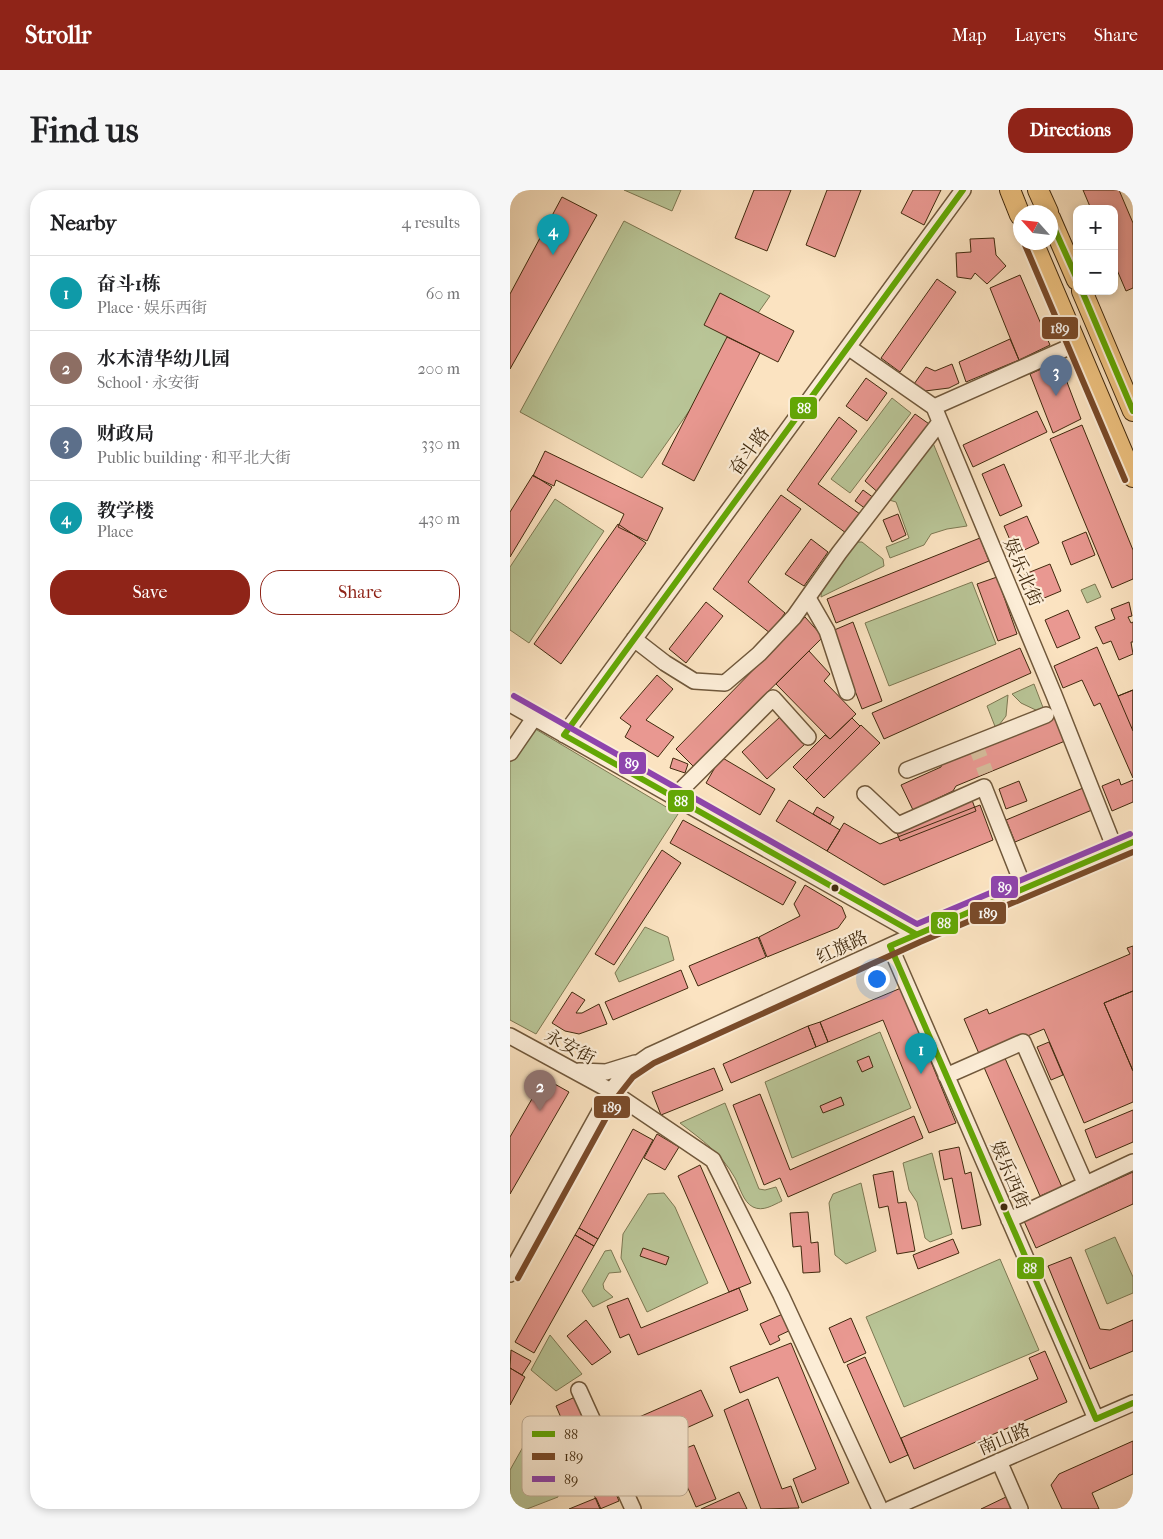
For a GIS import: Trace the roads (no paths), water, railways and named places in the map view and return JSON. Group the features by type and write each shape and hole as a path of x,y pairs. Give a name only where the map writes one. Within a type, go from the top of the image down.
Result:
{"main road":[{"path":"1010,190 1016,205"},
{"path":"1038,190 1045,205"},
{"path":"1058,236 1073,271"},
{"path":"1035,250 1133,477"},
{"path":"1084,295 1129,390 1133,411"}],"street":[{"name":"奋斗路","path":"564,735 963,190"},
{"path":"848,347 934,407 1076,344"},
{"name":"娱乐北街","path":"934,407 1054,695 1115,849"},
{"path":"634,639 694,682 725,683 763,649 794,617 838,554 940,422"},
{"path":"808,598 827,631 847,692"},
{"path":"674,797 773,698 808,737"},
{"path":"510,704 916,934"},
{"path":"907,770 1046,715"},
{"path":"510,753 534,718"},
{"path":"865,794 898,825 985,780 1024,888"},
{"name":"红旗路","path":"646,1058 916,934 1115,849 1132,845"},
{"name":"娱乐西街","path":"890,946 1096,1420"},
{"name":"永安街","path":"510,1036 611,1091 713,1160 781,1295 880,1509"},
{"path":"946,1076 1023,1042 1085,1183"},
{"path":"574,1071 606,1072 646,1058"},
{"path":"510,1274 611,1091 627,1071 646,1058"},
{"path":"1009,1220 1042,1202 1133,1162"},
{"path":"579,1390 591,1416"},
{"name":"南山路","path":"890,1509 1133,1403"},
{"path":"999,1461 1020,1509"},
{"path":"627,1496 633,1509"}],"tunnel":[{"path":"975,744 986,773"}],"place":[{"name":"教学楼","path":"553,255"},
{"name":"财政局","path":"1056,396"},
{"name":"奋斗1栋","path":"921,1074"},
{"name":"水木清华幼儿园","path":"540,1111"}]}
